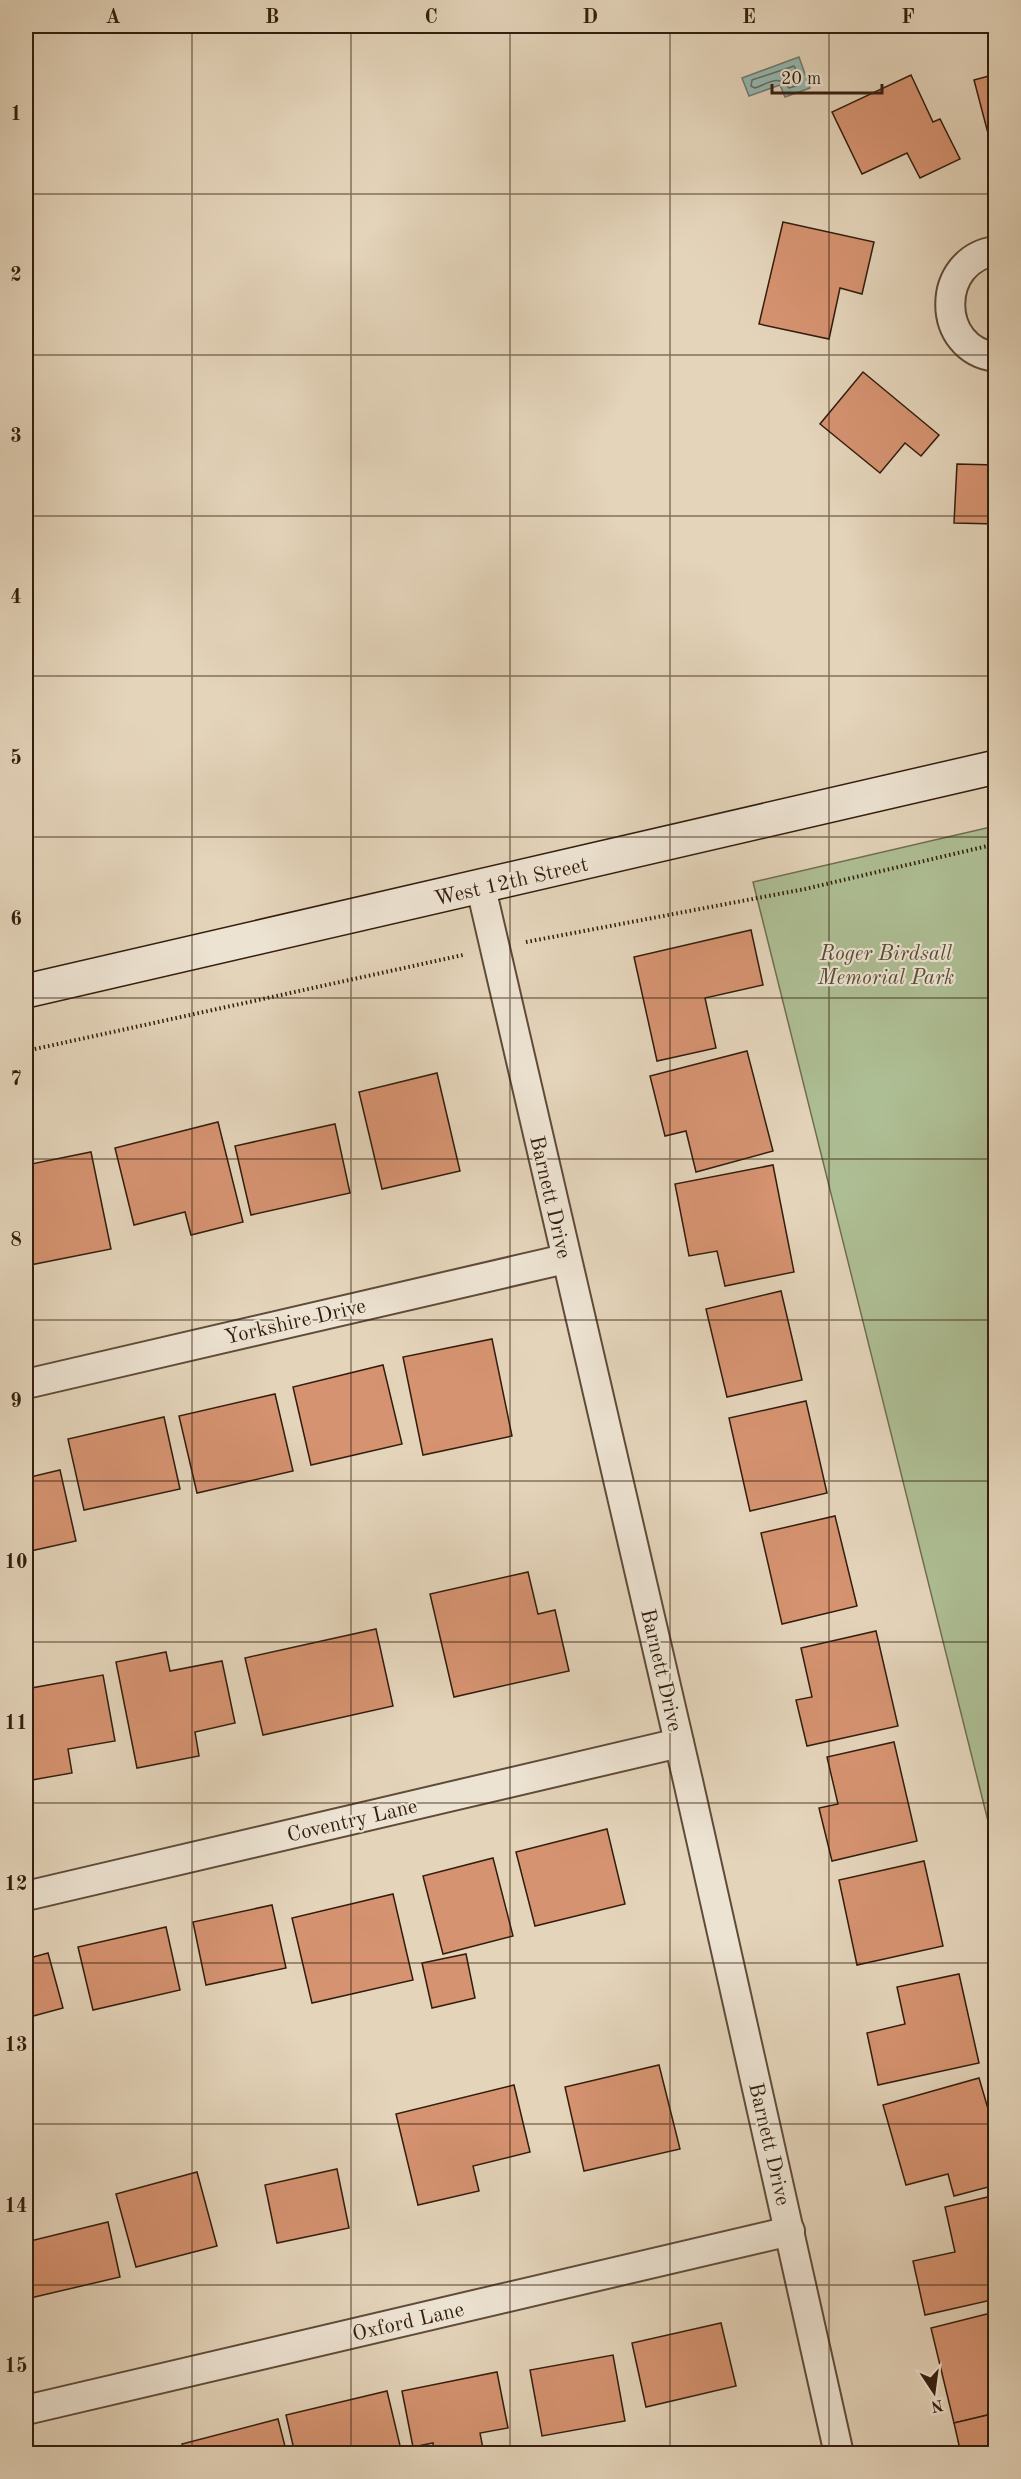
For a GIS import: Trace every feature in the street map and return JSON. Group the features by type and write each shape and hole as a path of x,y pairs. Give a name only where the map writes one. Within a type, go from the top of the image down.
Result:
{"main road":[{"name":"West 12th Street","path":"26,991 481,888 996,767"}],"street":[{"path":"996,251 985,252 963,267 950,291 950,318 963,341 985,356 996,357"},
{"name":"Barnett Drive","path":"481,888 565,1259 679,1743 839,2454"},
{"name":"Yorkshire Drive","path":"26,1384 565,1259"},
{"name":"Coventry Lane","path":"26,1896 679,1743"},
{"name":"Oxford Lane","path":"26,2410 790,2231"}],"path":[{"path":"26,1051 494,948 805,889 996,844"}],"green space":[{"name":"Roger Birdsall Memorial Park","path":"996,826 995,1849 753,882"}],"water":[{"path":"799,57 810,88 785,97 780,85 749,96 742,78"}],"building":[{"path":"996,74 996,140 990,141 974,80"},
{"path":"911,75 933,122 940,119 960,159 920,178 907,153 862,174 832,112"},
{"path":"783,222 874,242 862,294 840,288 829,339 759,324"},
{"path":"863,372 939,435 921,456 905,443 880,473 820,424"},
{"path":"957,464 996,465 996,524 954,523"},
{"path":"751,930 763,985 705,998 716,1048 657,1061 634,957"},
{"path":"747,1051 773,1151 696,1172 686,1131 665,1136 650,1076"},
{"path":"437,1073 460,1171 382,1189 359,1092"},
{"path":"218,1122 243,1222 191,1235 185,1212 134,1225 115,1148"},
{"path":"335,1124 350,1193 251,1215 235,1146"},
{"path":"91,1152 111,1249 30,1265 26,1240 26,1165"},
{"path":"773,1165 794,1272 725,1286 717,1251 689,1256 675,1184"},
{"path":"781,1291 802,1380 727,1397 706,1309"},
{"path":"492,1339 512,1436 423,1455 403,1357"},
{"path":"383,1365 402,1444 311,1465 293,1387"},
{"path":"275,1394 293,1471 197,1493 179,1416"},
{"path":"806,1401 827,1493 750,1511 729,1418"},
{"path":"164,1417 180,1489 84,1510 68,1439"},
{"path":"60,1470 76,1541 26,1552 26,1478"},
{"path":"835,1516 857,1606 782,1624 761,1533"},
{"path":"528,1572 538,1614 555,1610 569,1671 454,1697 430,1594"},
{"path":"376,1629 393,1706 263,1735 245,1658"},
{"path":"876,1631 898,1726 807,1746 796,1700 812,1697 801,1648"},
{"path":"166,1652 170,1671 222,1661 235,1723 195,1732 199,1756 137,1768 116,1662"},
{"path":"103,1675 115,1741 68,1749 72,1773 26,1781 26,1689"},
{"path":"894,1742 917,1841 832,1861 819,1808 838,1804 827,1757"},
{"path":"607,1829 625,1904 535,1926 516,1852"},
{"path":"493,1858 513,1936 443,1954 423,1876"},
{"path":"924,1861 943,1946 857,1965 839,1880"},
{"path":"393,1894 413,1980 312,2003 292,1918"},
{"path":"272,1905 286,1968 206,1985 193,1922"},
{"path":"166,1927 180,1990 93,2010 78,1947"},
{"path":"48,1953 63,2008 26,2018 26,1959"},
{"path":"466,1954 475,1998 432,2008 422,1963"},
{"path":"959,1974 979,2063 878,2085 867,2033 905,2024 897,1987"},
{"path":"659,2065 680,2149 584,2171 565,2087"},
{"path":"979,2078 996,2136 996,2185 954,2196 948,2174 906,2185 883,2105"},
{"path":"514,2085 530,2152 473,2166 479,2191 418,2205 396,2114"},
{"path":"337,2169 349,2228 277,2243 265,2185"},
{"path":"197,2172 217,2246 136,2267 116,2194"},
{"path":"996,2195 996,2299 925,2315 913,2261 955,2252 945,2207"},
{"path":"108,2222 120,2277 26,2299 26,2242"},
{"path":"991,2313 996,2333 996,2413 954,2423 931,2328"},
{"path":"721,2323 736,2386 646,2407 632,2343"},
{"path":"613,2355 625,2421 542,2436 530,2370"},
{"path":"497,2372 508,2428 480,2433 484,2454 434,2454 433,2443 413,2447 402,2391"},
{"path":"387,2391 402,2454 295,2454 286,2415"},
{"path":"996,2413 996,2454 961,2454 954,2423"},
{"path":"278,2419 287,2454 185,2454 182,2444"}]}
